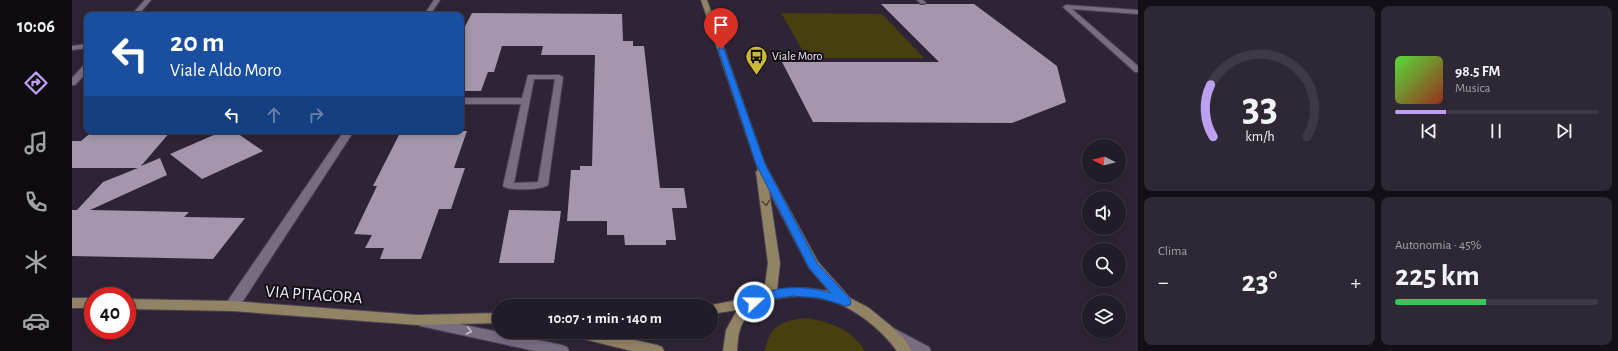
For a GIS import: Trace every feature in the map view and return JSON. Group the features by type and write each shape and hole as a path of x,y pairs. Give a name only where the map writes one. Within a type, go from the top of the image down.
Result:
{"street":[{"path":"137,12 148,0"},
{"path":"429,12 437,0"},
{"path":"704,0 760,164 813,265 846,302"},
{"path":"1138,12 1066,7 1138,70"},
{"path":"72,48 84,46"},
{"path":"72,83 84,70"},
{"path":"531,77 559,77 543,185 508,186 521,124 526,101 531,77"},
{"path":"464,101 526,101"},
{"path":"232,306 347,134"},
{"path":"760,164 774,263 770,295"},
{"path":"718,308 754,302 770,295 793,291 819,294 846,302 868,314 888,330 924,351"},
{"path":"730,351 729,338 738,317 754,302"},
{"path":"72,303 84,303"},
{"name":"VIA PITAGORA","path":"136,304 232,306 417,320 492,318"},
{"path":"417,320 562,351"},
{"path":"888,330 905,351"},
{"path":"605,339 657,351"}],"shaded area":[{"path":"781,13 882,14 924,58 807,58"},
{"path":"805,318 822,321 839,327 860,343 865,351 765,351 769,336 777,327 793,320"}],"building":[{"path":"881,4 974,4 1057,66 1066,102 1012,123 813,122 782,62 939,62"},
{"path":"472,13 622,14 623,41 633,41 633,46 644,46 660,188 684,188 687,208 672,208 676,240 666,240 666,245 625,245 624,235 607,235 607,221 567,221 571,170 580,170 580,166 592,166 595,55 541,55 543,46 502,46 494,72 488,72 481,91 464,91 464,28"},
{"path":"464,131 467,131 454,168 465,168 451,209 439,209 421,259 380,259 384,248 365,248 372,235 354,234 377,186 373,186 399,134 464,134"},
{"path":"89,134 168,134 141,166 160,158 167,175 90,210 189,212 184,217 245,218 213,259 72,256 72,210 77,210 103,182 138,168 72,168 72,141 81,141"},
{"path":"216,134 238,134 263,151 202,179 170,154"},
{"path":"509,210 561,211 554,263 499,263"}],"place":[{"name":"Viale Moro","path":"756,76"}],"route":[{"path":"721,49 760,164 813,265 846,302 819,294 793,291 770,295 754,302"}]}
